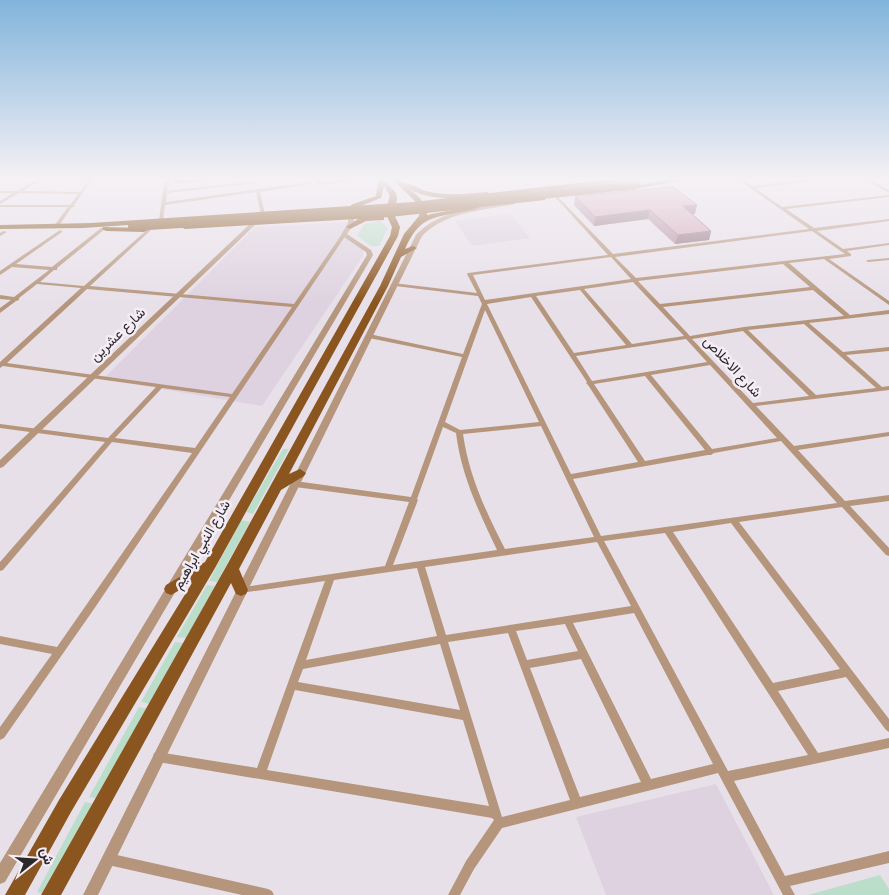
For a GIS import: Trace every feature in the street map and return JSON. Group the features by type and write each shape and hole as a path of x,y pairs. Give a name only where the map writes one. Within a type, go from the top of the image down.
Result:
{"highway":[{"path":"1,231 165,220"},
{"path":"105,229 238,220"},
{"path":"58,228 149,229 313,220"},
{"path":"83,226 132,226"}],"main road":[{"path":"347,231 363,220"},
{"path":"383,220 396,229"},
{"path":"392,220 396,229"},
{"path":"51,895 90,821 232,569 384,286 416,220"},
{"name":"شارع النبي ابراهيم","path":"13,895 210,564 306,391 367,272 394,236 396,229"},
{"path":"399,255 413,248"},
{"path":"306,391 326,393"},
{"path":"276,487 298,479"},
{"path":"171,589 210,564"},
{"path":"232,569 241,590"},
{"path":"56,895 90,821"}],"street":[{"path":"0,273 58,228 64,220"},
{"path":"0,734 235,396 347,231 351,220"},
{"path":"90,895 419,235 431,223 441,220"},
{"name":"شارع الاخلاص","path":"578,220 889,554"},
{"path":"484,302 634,280 849,255 845,250 800,220"},
{"path":"789,895 600,540 470,274 889,220"},
{"name":"شارع عشرين","path":"0,464 253,224"},
{"path":"0,312 105,229"},
{"path":"1,365 88,288 149,229"},
{"path":"0,877 171,589 367,272 370,253 347,231"},
{"path":"845,250 889,244"},
{"path":"826,259 889,303"},
{"path":"868,260 889,259"},
{"path":"785,263 849,317"},
{"path":"12,264 55,269"},
{"path":"37,282 296,306"},
{"path":"395,284 481,295"},
{"path":"581,288 630,346"},
{"path":"658,306 814,288"},
{"path":"533,295 643,464"},
{"path":"0,297 16,299"},
{"path":"388,570 484,302"},
{"path":"572,355 744,329 889,312"},
{"path":"805,322 881,389"},
{"path":"744,329 814,397"},
{"path":"369,336 465,356"},
{"path":"841,354 889,349"},
{"path":"589,383 712,363"},
{"path":"1,365 235,396"},
{"path":"647,374 711,453"},
{"path":"0,568 110,440 160,387"},
{"path":"750,405 889,388"},
{"path":"441,423 459,432 543,424"},
{"path":"0,426 197,451"},
{"path":"459,432 461,455 467,477 502,552"},
{"path":"792,449 889,434"},
{"path":"570,477 782,439"},
{"path":"298,479 414,500"},
{"path":"241,590 502,552 734,522 889,498"},
{"path":"734,522 889,727"},
{"path":"668,531 816,758"},
{"path":"420,565 498,818 454,895"},
{"path":"260,774 331,577"},
{"path":"300,665 443,639 636,609"},
{"path":"567,620 648,785"},
{"path":"511,629 578,803"},
{"path":"0,640 59,651"},
{"path":"525,665 584,654"},
{"path":"771,688 848,672"},
{"path":"293,685 466,716"},
{"path":"726,777 889,742"},
{"path":"158,757 498,818 578,803 720,767"},
{"path":"782,882 889,858"},
{"path":"108,859 268,895"}],"shaded area":[{"path":"515,220 530,238 472,246 455,221"},
{"path":"349,222 343,236 363,249 363,256 262,406 103,379 255,227"},
{"path":"716,784 774,895 606,895 576,817"}],"green space":[{"path":"380,221 388,228 379,246 371,246 357,236 364,224"},
{"path":"283,449 289,449 253,514 246,512"},
{"path":"241,520 250,522 217,582 209,581"},
{"path":"207,585 215,586 186,638 177,637"},
{"path":"175,642 183,643 150,704 141,702"},
{"path":"139,707 148,709 98,799 89,797"},
{"path":"85,802 95,804 45,894 37,892"},
{"path":"880,875 889,889 889,895 808,895"}],"building":[{"path":"661,220 698,220 711,231 678,235"}]}
